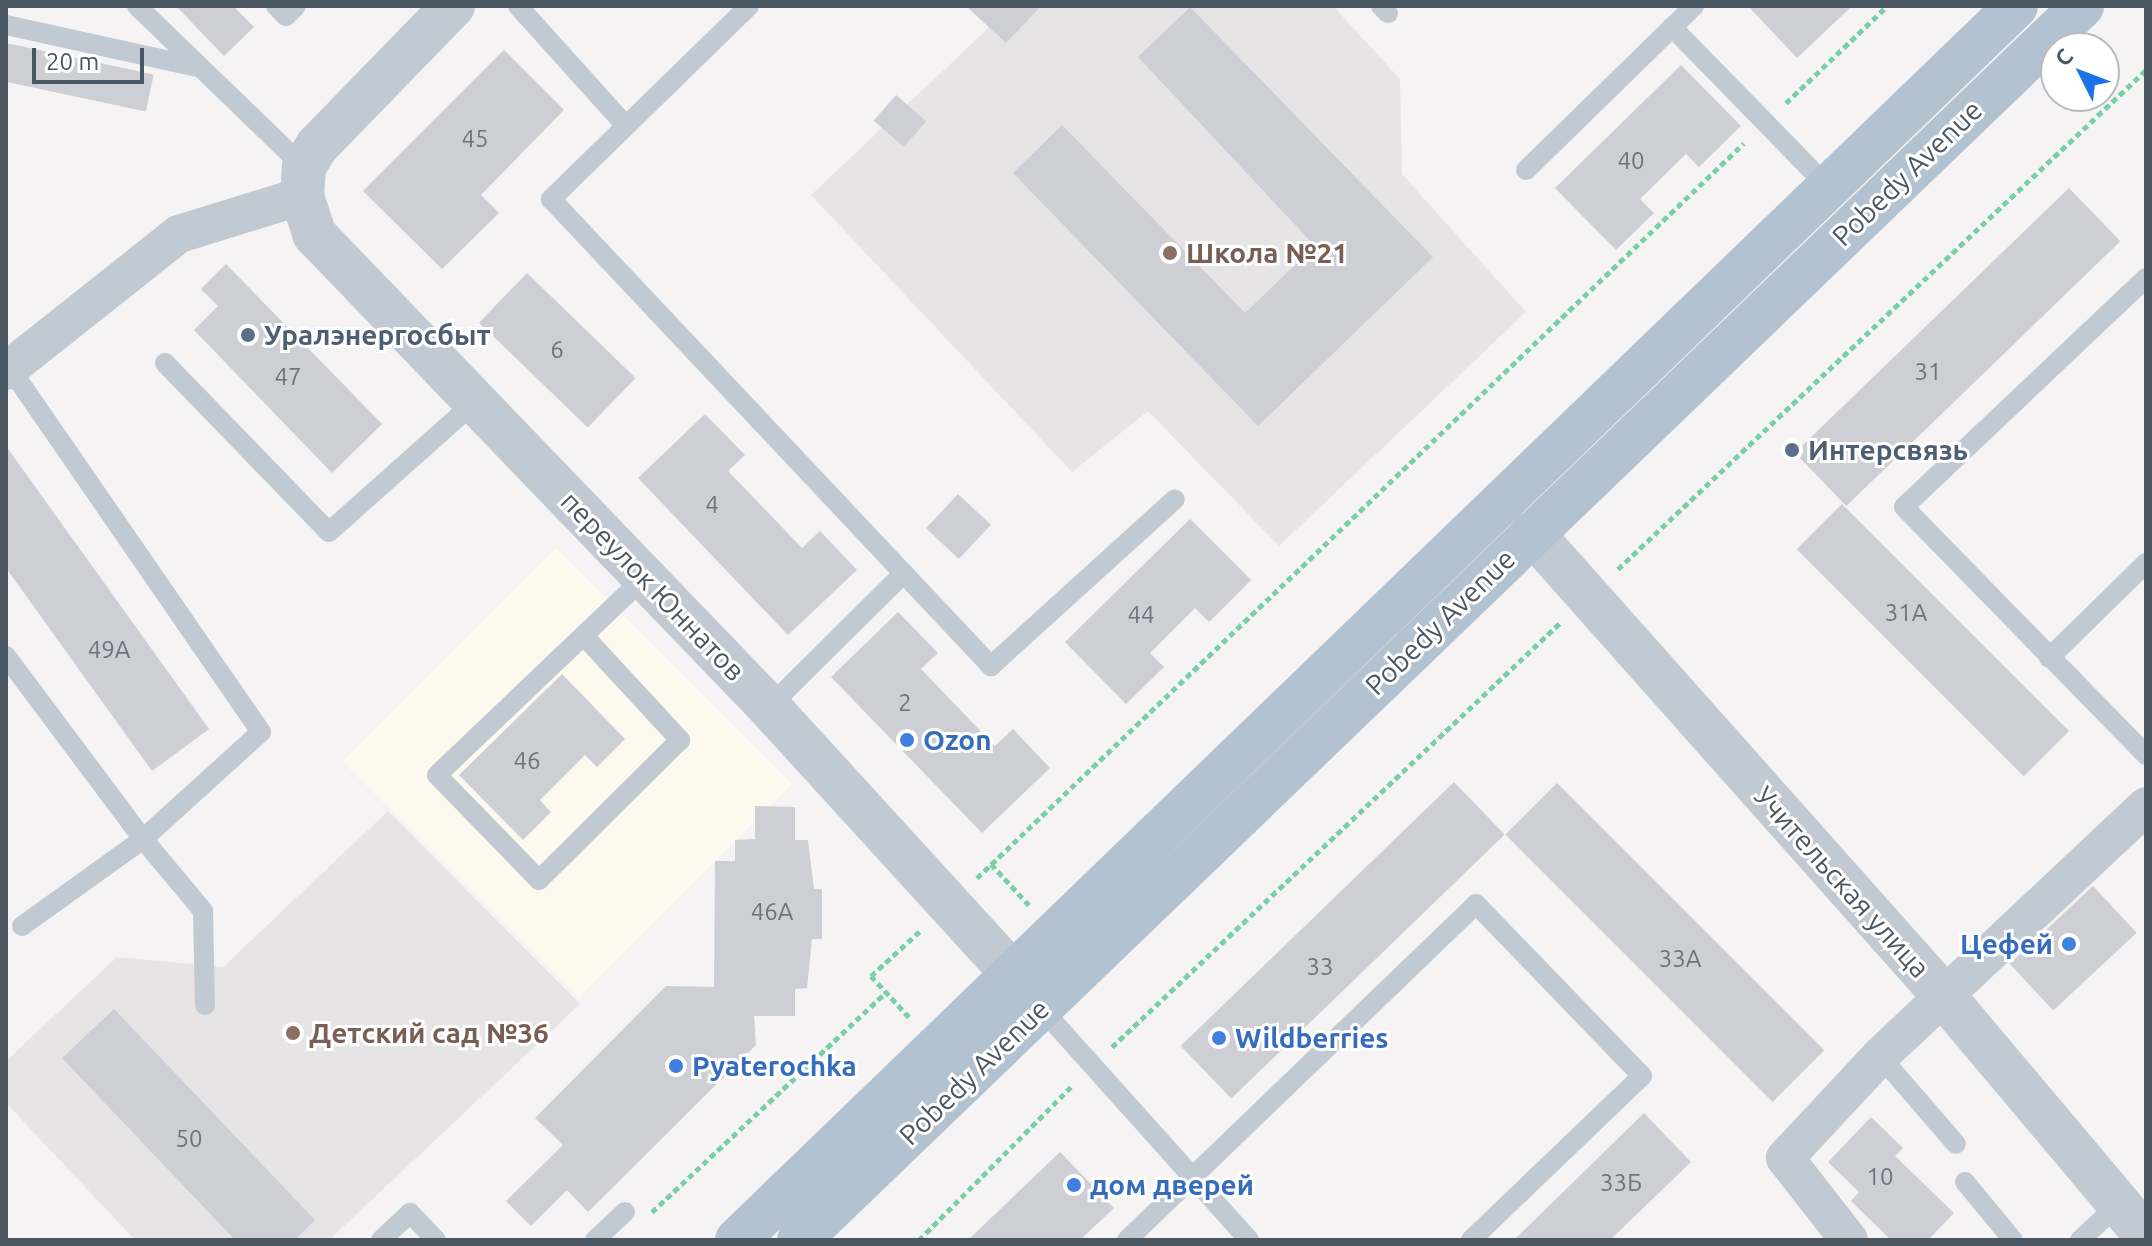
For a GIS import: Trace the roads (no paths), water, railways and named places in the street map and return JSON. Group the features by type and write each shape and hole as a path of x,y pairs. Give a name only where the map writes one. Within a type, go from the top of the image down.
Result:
{"main road":[{"name":"Pobedy Avenue","path":"737,1240 1500,497 2016,6"},
{"name":"Pobedy Avenue","path":"799,1240 2082,6"},
{"path":"1500,497 1532,533"},
{"path":"1013,974 1040,1007"}],"street":[{"path":"8,369 179,234 303,182 317,146 453,6"},
{"name":"переулок Юннатов","path":"303,182 314,234 332,257 769,707 1013,974"},
{"name":"Учительская улица","path":"1532,533 1943,995 2132,1220"},
{"path":"1849,1240 1785,1158 1880,1056 2146,806"}],"lane":[{"path":"137,6 303,182"},
{"path":"276,6 286,16 296,6"},
{"path":"518,6 626,126"},
{"path":"749,6 551,199 991,666 1175,499"},
{"path":"1526,170 1694,6"},
{"path":"6,25 197,67"},
{"path":"1672,27 1827,186"},
{"path":"2146,278 1904,507 2146,755"},
{"path":"165,363 329,532 475,402"},
{"path":"8,369 261,732 143,839 22,926"},
{"path":"2049,658 2146,563"},
{"path":"769,707 904,573"},
{"path":"584,636 680,740 539,880 437,775 645,577"},
{"path":"6,656 143,839 203,911 205,1005"},
{"path":"1127,1240 1476,904 1642,1076 1471,1240"},
{"path":"1040,1007 1249,1240"},
{"path":"1880,1056 1956,1144"},
{"path":"1965,1182 2013,1240"},
{"path":"381,1240 410,1213 436,1240"},
{"path":"595,1240 635,1215"},
{"path":"2080,1240 2132,1220"}],"place":[{"name":"Школа №21","path":"1170,253"},
{"name":"Уралэнергосбыт","path":"248,335"},
{"name":"Интерсвязь","path":"1792,450"},
{"name":"Ozon","path":"907,740"},
{"name":"Цефей","path":"2069,944"},
{"name":"Детский сад №36","path":"293,1033"},
{"name":"Wildberries","path":"1219,1038"},
{"name":"Pyaterochka","path":"676,1066"},
{"name":"дом дверей","path":"1074,1185"}]}
